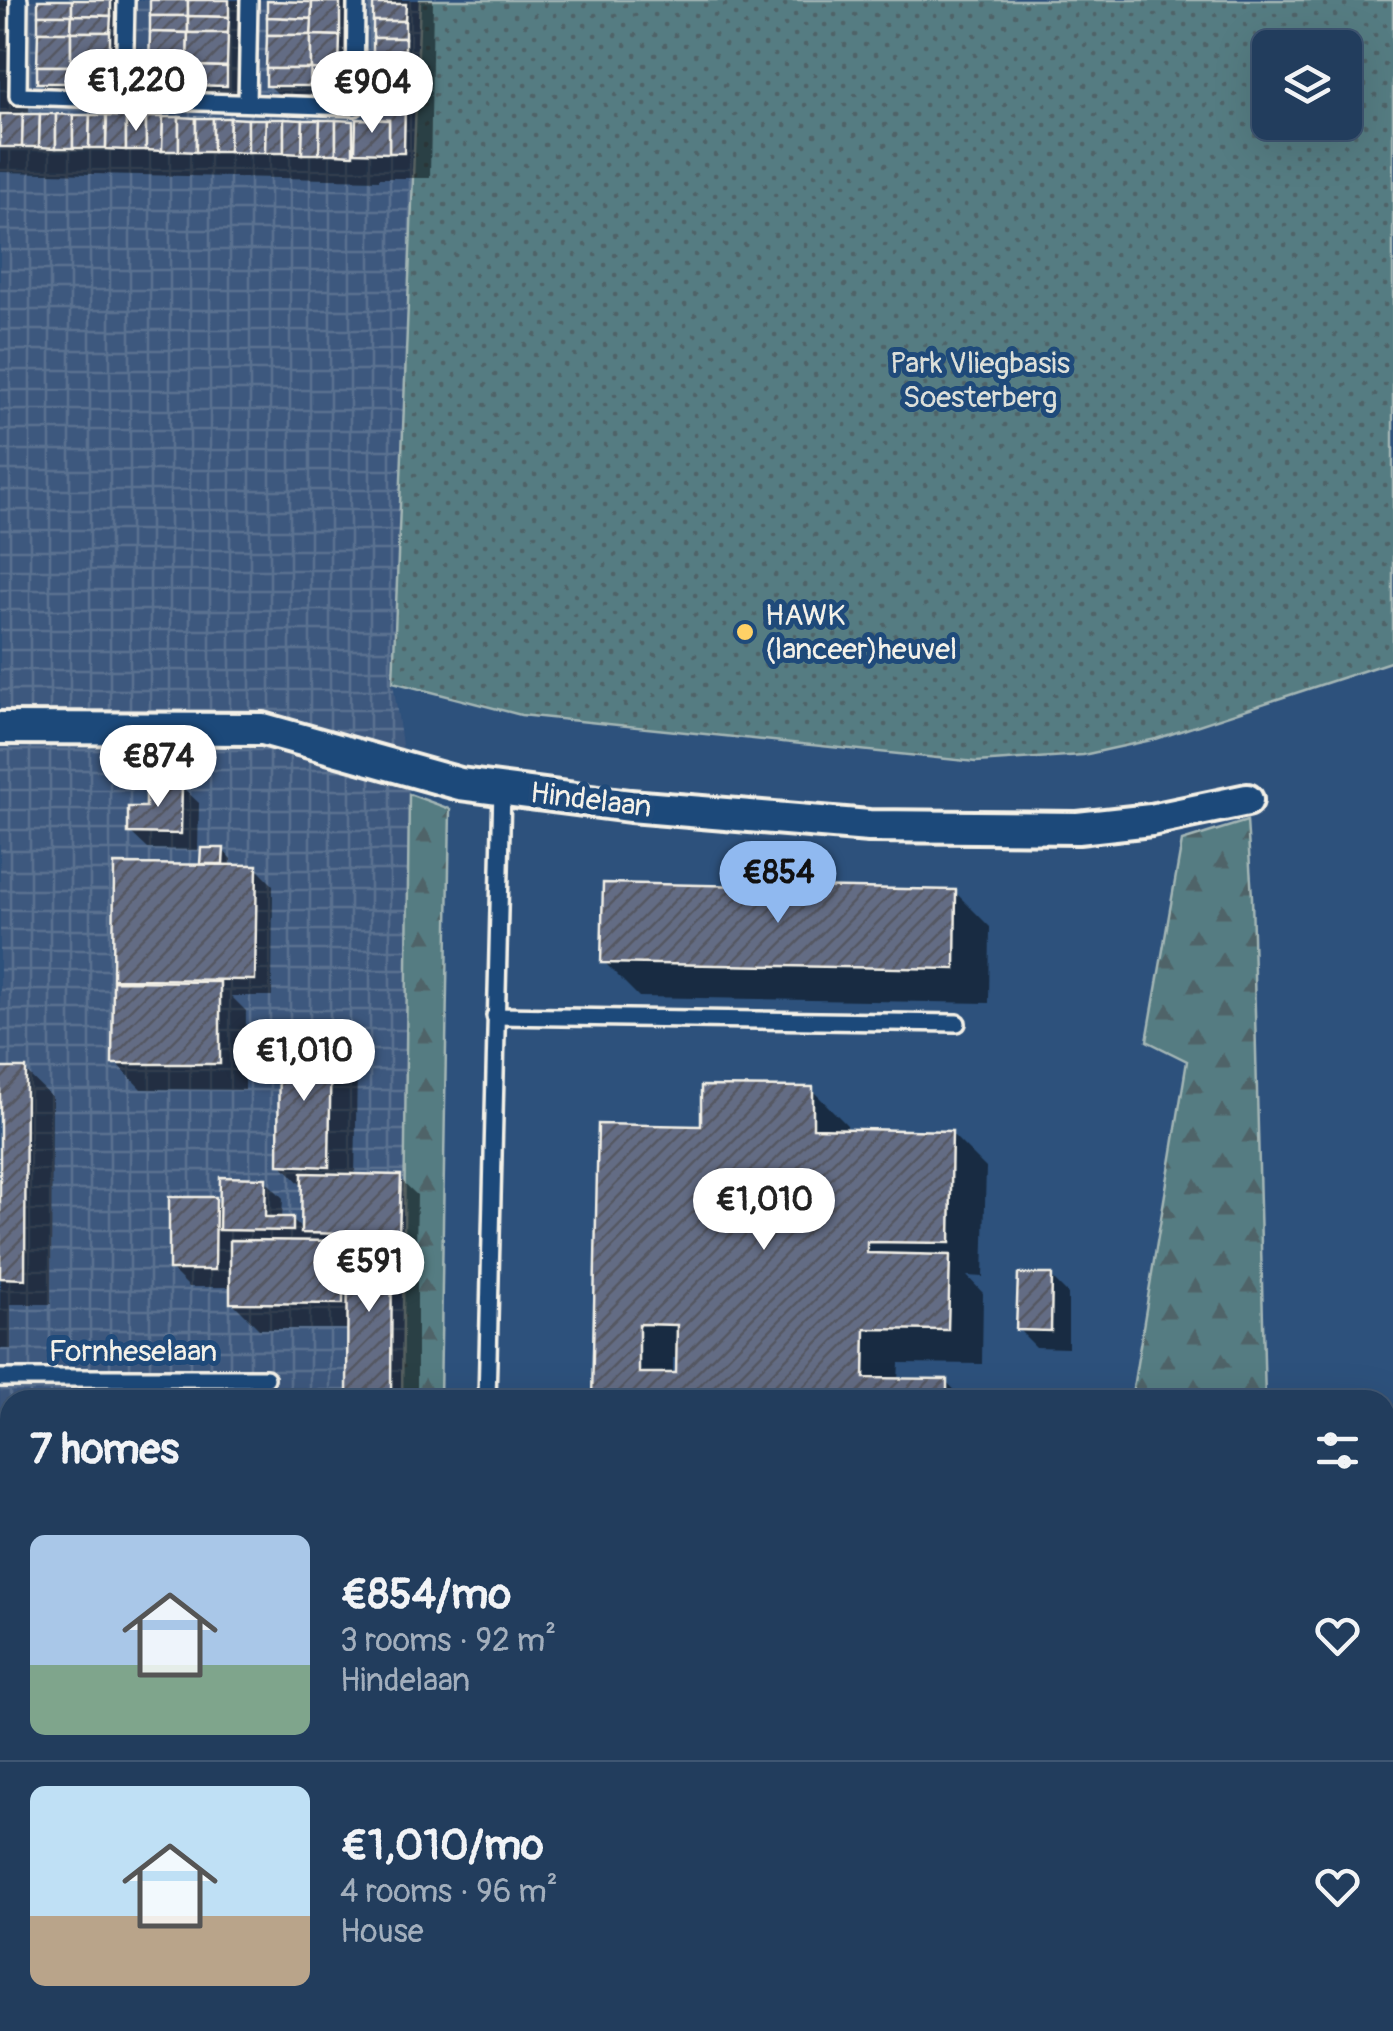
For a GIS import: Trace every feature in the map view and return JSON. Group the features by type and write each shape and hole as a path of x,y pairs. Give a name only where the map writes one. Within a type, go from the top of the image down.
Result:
{"street":[{"name":"Hindelaan","path":"0,728 263,729 460,784 630,806 870,826 1078,828 1152,820 1247,800"}],"lane":[{"path":"19,0 18,96 355,107 356,0"},
{"path":"124,100 126,0"},
{"path":"247,103 249,0"},
{"path":"487,1390 502,788"},
{"path":"495,1016 958,1024"},
{"name":"Fornheselaan","path":"0,1378 266,1378"}],"shaded area":[{"path":"0,0 420,0 393,682 409,794 402,1390 0,1390"}],"green space":[{"name":"Park Vliegbasis Soesterberg","path":"420,0 1393,0 1393,661 1156,739 1083,755 976,762 521,715 393,682"},
{"path":"409,794 450,809 440,1390 402,1390"},
{"path":"1247,821 1265,1390 1133,1390 1187,1061 1147,1041 1182,841"}],"building":[{"path":"38,0 72,0 72,15 38,15"},
{"path":"72,0 111,0 111,16 72,15"},
{"path":"150,0 188,0 188,16 150,16"},
{"path":"188,0 229,0 229,17 188,16"},
{"path":"267,1 312,2 312,19 267,17"},
{"path":"312,2 340,2 340,36 311,35"},
{"path":"373,4 406,4 405,21 373,21"},
{"path":"38,15 72,15 71,32 38,32"},
{"path":"72,15 111,16 110,32 71,32"},
{"path":"150,16 188,16 188,33 150,32"},
{"path":"188,16 229,17 228,33 188,33"},
{"path":"267,17 312,19 311,35 267,35"},
{"path":"373,21 405,21 405,38 373,38"},
{"path":"38,32 71,32 71,66 37,66"},
{"path":"71,32 110,32 110,67 71,66"},
{"path":"150,32 188,33 187,66 149,66"},
{"path":"188,33 228,33 227,67 187,66"},
{"path":"267,35 311,35 311,69 266,69"},
{"path":"311,35 340,36 339,70 311,69"},
{"path":"373,38 405,38 405,55 373,55"},
{"path":"373,55 405,55 405,69 373,68"},
{"path":"37,66 71,66 70,83 37,83"},
{"path":"71,66 110,67 110,84 70,83"},
{"path":"149,66 187,66 187,85 149,85"},
{"path":"187,66 227,67 227,86 187,85"},
{"path":"373,68 405,69 405,86 373,85"},
{"path":"266,69 311,69 310,86 266,86"},
{"path":"311,69 325,70 325,87 310,86"},
{"path":"325,70 339,70 339,87 325,87"},
{"path":"373,85 405,86 405,102 373,102"},
{"path":"373,102 405,102 404,153 389,153 389,120 372,119"},
{"path":"0,114 23,114 22,147 0,147"},
{"path":"23,114 40,114 39,147 22,147"},
{"path":"40,114 56,114 56,148 39,147"},
{"path":"56,114 73,115 73,148 56,148"},
{"path":"73,115 90,115 89,148 73,148"},
{"path":"90,115 106,115 106,148 89,148"},
{"path":"107,116 126,117 126,150 106,149"},
{"path":"126,117 146,117 146,150 126,150"},
{"path":"146,117 163,117 162,151 146,150"},
{"path":"163,117 179,117 179,151 162,151"},
{"path":"179,117 196,118 196,152 179,151"},
{"path":"196,118 213,118 213,152 196,152"},
{"path":"213,118 230,118 229,152 213,152"},
{"path":"230,118 248,119 248,153 229,152"},
{"path":"248,119 266,119 265,153 248,153"},
{"path":"266,119 284,119 284,153 265,153"},
{"path":"284,119 303,120 302,154 284,153"},
{"path":"356,119 389,120 389,153 355,152"},
{"path":"303,120 320,120 319,154 302,154"},
{"path":"320,120 336,120 336,154 319,154"},
{"path":"336,120 353,121 353,155 336,154"},
{"path":"146,782 182,783 181,834 128,833 128,807 146,807"},
{"path":"201,848 224,848 223,864 200,864"},
{"path":"114,864 257,865 255,980 113,979"},
{"path":"603,883 956,890 955,969 601,963"},
{"path":"113,981 220,982 220,1064 112,1064"},
{"path":"279,1041 331,1042 329,1167 278,1165"},
{"path":"0,1068 26,1068 25,1279 0,1278"},
{"path":"701,1086 813,1087 813,1128 952,1131 950,1243 867,1242 867,1253 950,1255 948,1330 865,1329 864,1378 947,1379 947,1390 592,1390 598,1124 701,1126","holes":["639,1324 677,1325 676,1373 639,1373"]},
{"path":"302,1173 401,1175 399,1235 301,1233"},
{"path":"220,1177 266,1178 265,1217 293,1217 293,1231 219,1230"},
{"path":"169,1197 216,1197 215,1270 169,1270"},
{"path":"348,1234 392,1235 391,1390 347,1390"},
{"path":"230,1240 344,1241 343,1304 230,1303"},
{"path":"1018,1274 1052,1274 1051,1331 1016,1330"}],"place":[{"name":"HAWK (lanceer)heuvel","path":"745,632"}]}
